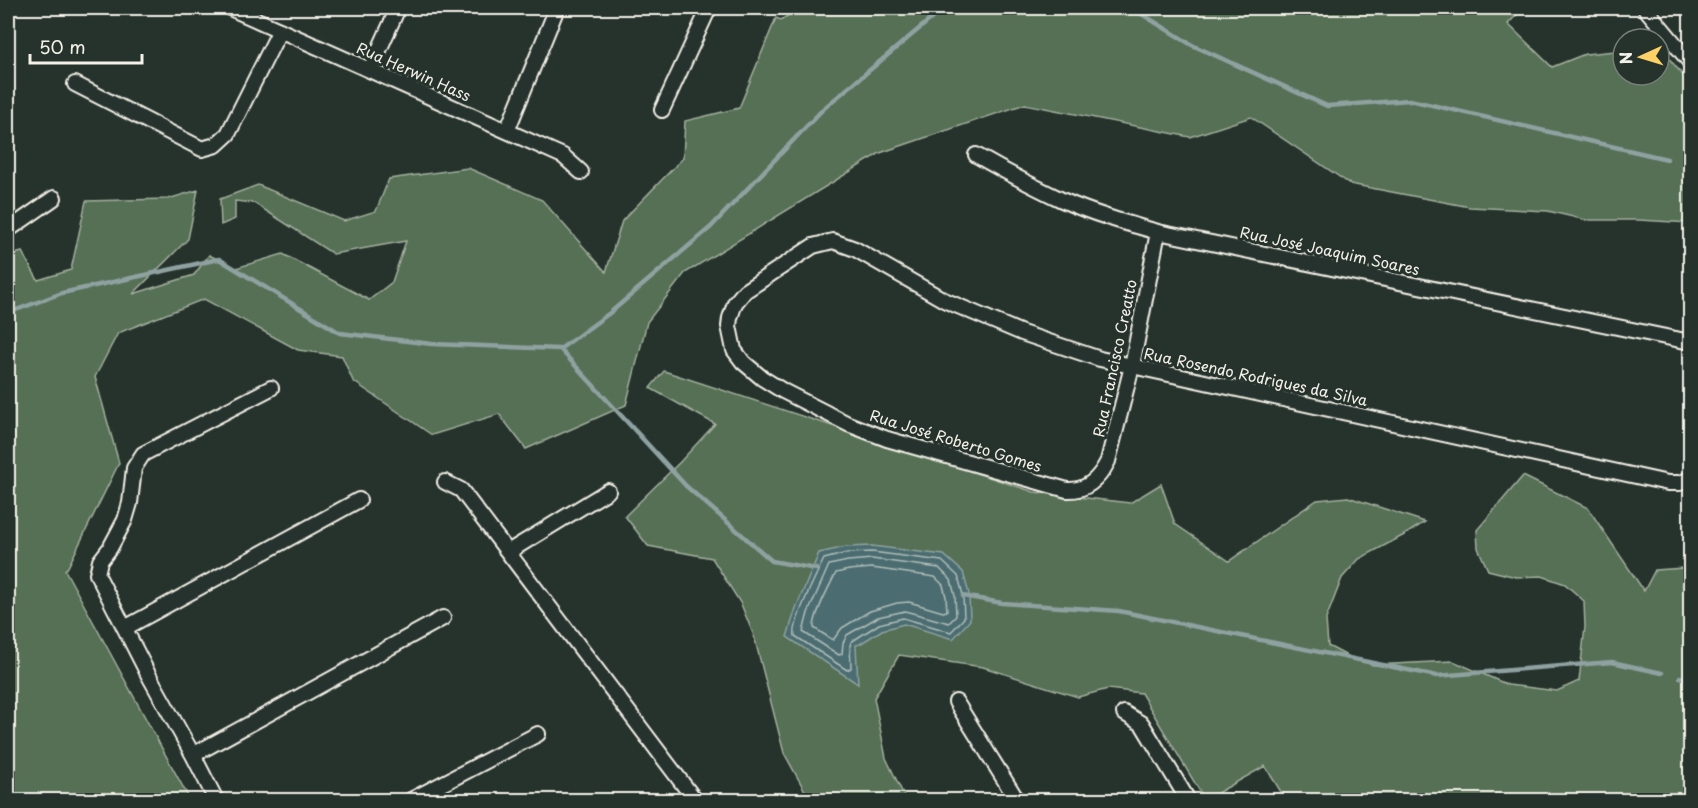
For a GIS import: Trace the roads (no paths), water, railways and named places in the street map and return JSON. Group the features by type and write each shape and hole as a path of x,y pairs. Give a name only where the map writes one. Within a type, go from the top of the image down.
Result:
{"street":[{"name":"Rua Herwin Hass","path":"230,8 244,10 280,30 563,156 580,172"},
{"path":"370,70 398,8"},
{"path":"507,131 557,8"},
{"path":"662,110 709,8"},
{"path":"1645,8 1690,62"},
{"path":"75,84 202,149 216,145 228,134 280,30"},
{"name":"Rua José Joaquim Soares","path":"976,154 1064,201 1158,232 1690,342"},
{"path":"8,230 54,198"},
{"name":"Rua Francisco Creatto","path":"1090,485 1100,475 1108,461 1132,366 1158,232"},
{"name":"Rua Rosendo Rodrigues da Silva","path":"833,241 855,249 944,300 1022,333 1100,359 1668,483 1690,480"},
{"name":"Rua José Roberto Gomes","path":"833,241 813,246 745,291 735,303 730,318 732,344 738,356 762,378 783,391 858,428 887,439 1067,490 1090,485"},
{"path":"216,801 97,574 100,561 125,520 130,503 134,468 143,454 271,388"},
{"path":"445,482 461,490 695,801"},
{"path":"508,552 608,491"},
{"path":"125,628 359,500"},
{"path":"193,755 443,618"},
{"path":"957,702 1017,801"},
{"path":"1124,713 1142,724 1188,801"},
{"path":"411,801 537,734"}],"water":[{"path":"872,546 944,555 963,572 969,594 970,620 953,639 904,624 882,630 856,645 858,684 787,637 796,608 819,553 846,547"}],"waterway":[{"path":"560,349 611,312 711,227 823,109 944,8"},
{"path":"1132,8 1192,45 1327,106 1410,100 1667,159"},
{"path":"8,313 62,293 219,259 340,333 432,344 560,349 686,486 772,561 816,569"},
{"path":"963,596 1002,603 1119,611 1437,676 1612,662 1662,673"},
{"path":"1680,677 1690,679"}]}
